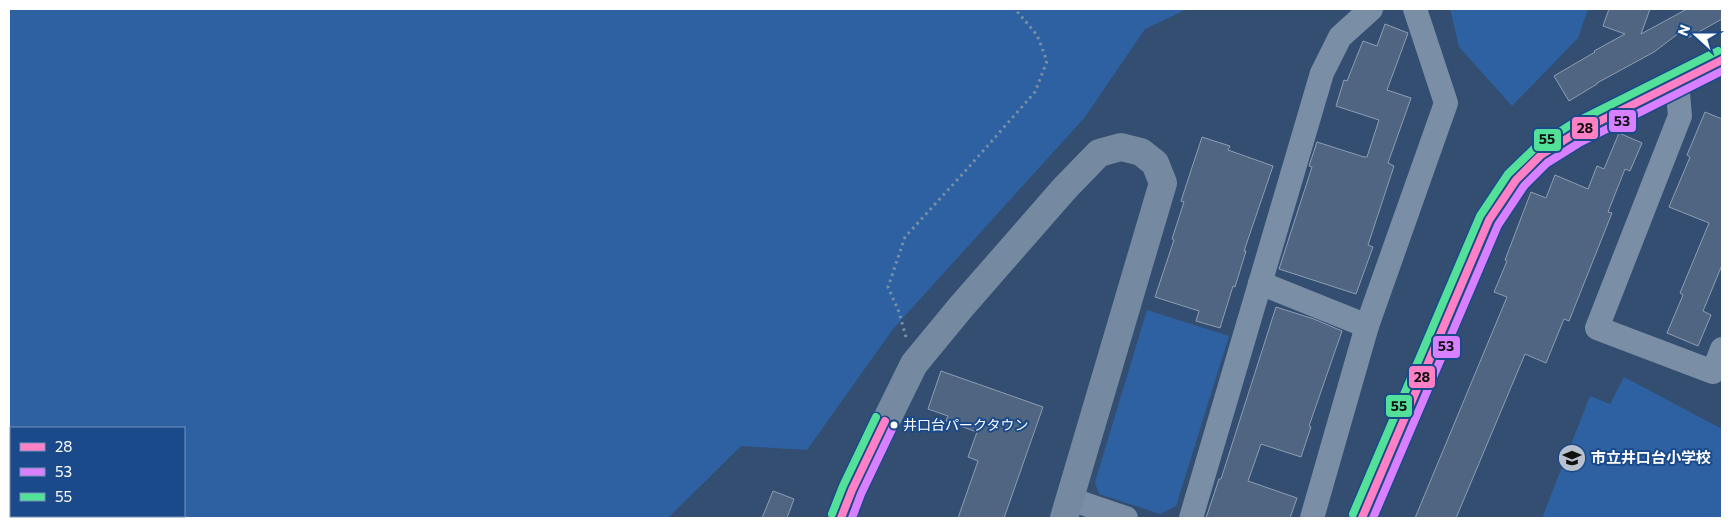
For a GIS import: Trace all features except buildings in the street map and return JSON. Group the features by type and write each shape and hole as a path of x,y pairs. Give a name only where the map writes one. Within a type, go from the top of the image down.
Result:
{"street":[{"path":"1191,518 1322,73 1340,37 1371,9"},
{"path":"1312,518 1367,326 1446,103 1415,9"},
{"path":"1362,518 1489,220 1516,180 1541,155 1574,134 1722,60"},
{"path":"1677,82 1680,116 1597,328 1713,372 1722,349"},
{"path":"841,518 852,490 914,364 1065,188 1099,153 1121,147 1141,152 1155,163 1163,183 1067,508 1126,518"},
{"path":"1260,283 1367,326"}],"path":[{"path":"914,364 899,312 888,287 905,236 1035,92 1047,61 1037,34 1015,9"}],"shaded area":[{"path":"9,9 1187,9 1145,29 1085,117 893,329 807,450 741,446 668,518 9,518"},
{"path":"1450,9 1588,9 1578,38 1512,106 1459,47"},
{"path":"1147,310 1229,336 1176,506 1160,514 1099,494 1095,482"},
{"path":"1624,377 1722,429 1722,518 1542,518 1590,396 1610,404"}],"transit line":[{"name":"55","path":"1353,514 1480,216 1508,174 1536,147 1570,125 1718,51"},
{"name":"28","path":"1362,518 1489,220 1516,180 1541,155 1574,134 1722,60"},
{"name":"53","path":"1373,518 1498,225 1524,186 1547,163 1579,143 1722,71"},
{"name":"55","path":"832,514 843,486 876,417"},
{"name":"28","path":"841,518 852,490 885,421"},
{"name":"53","path":"852,518 861,494 894,425"}],"place":[{"name":"井口台パークタウン","path":"894,425"},
{"name":"市立井口台小学校","path":"1572,458"}]}
